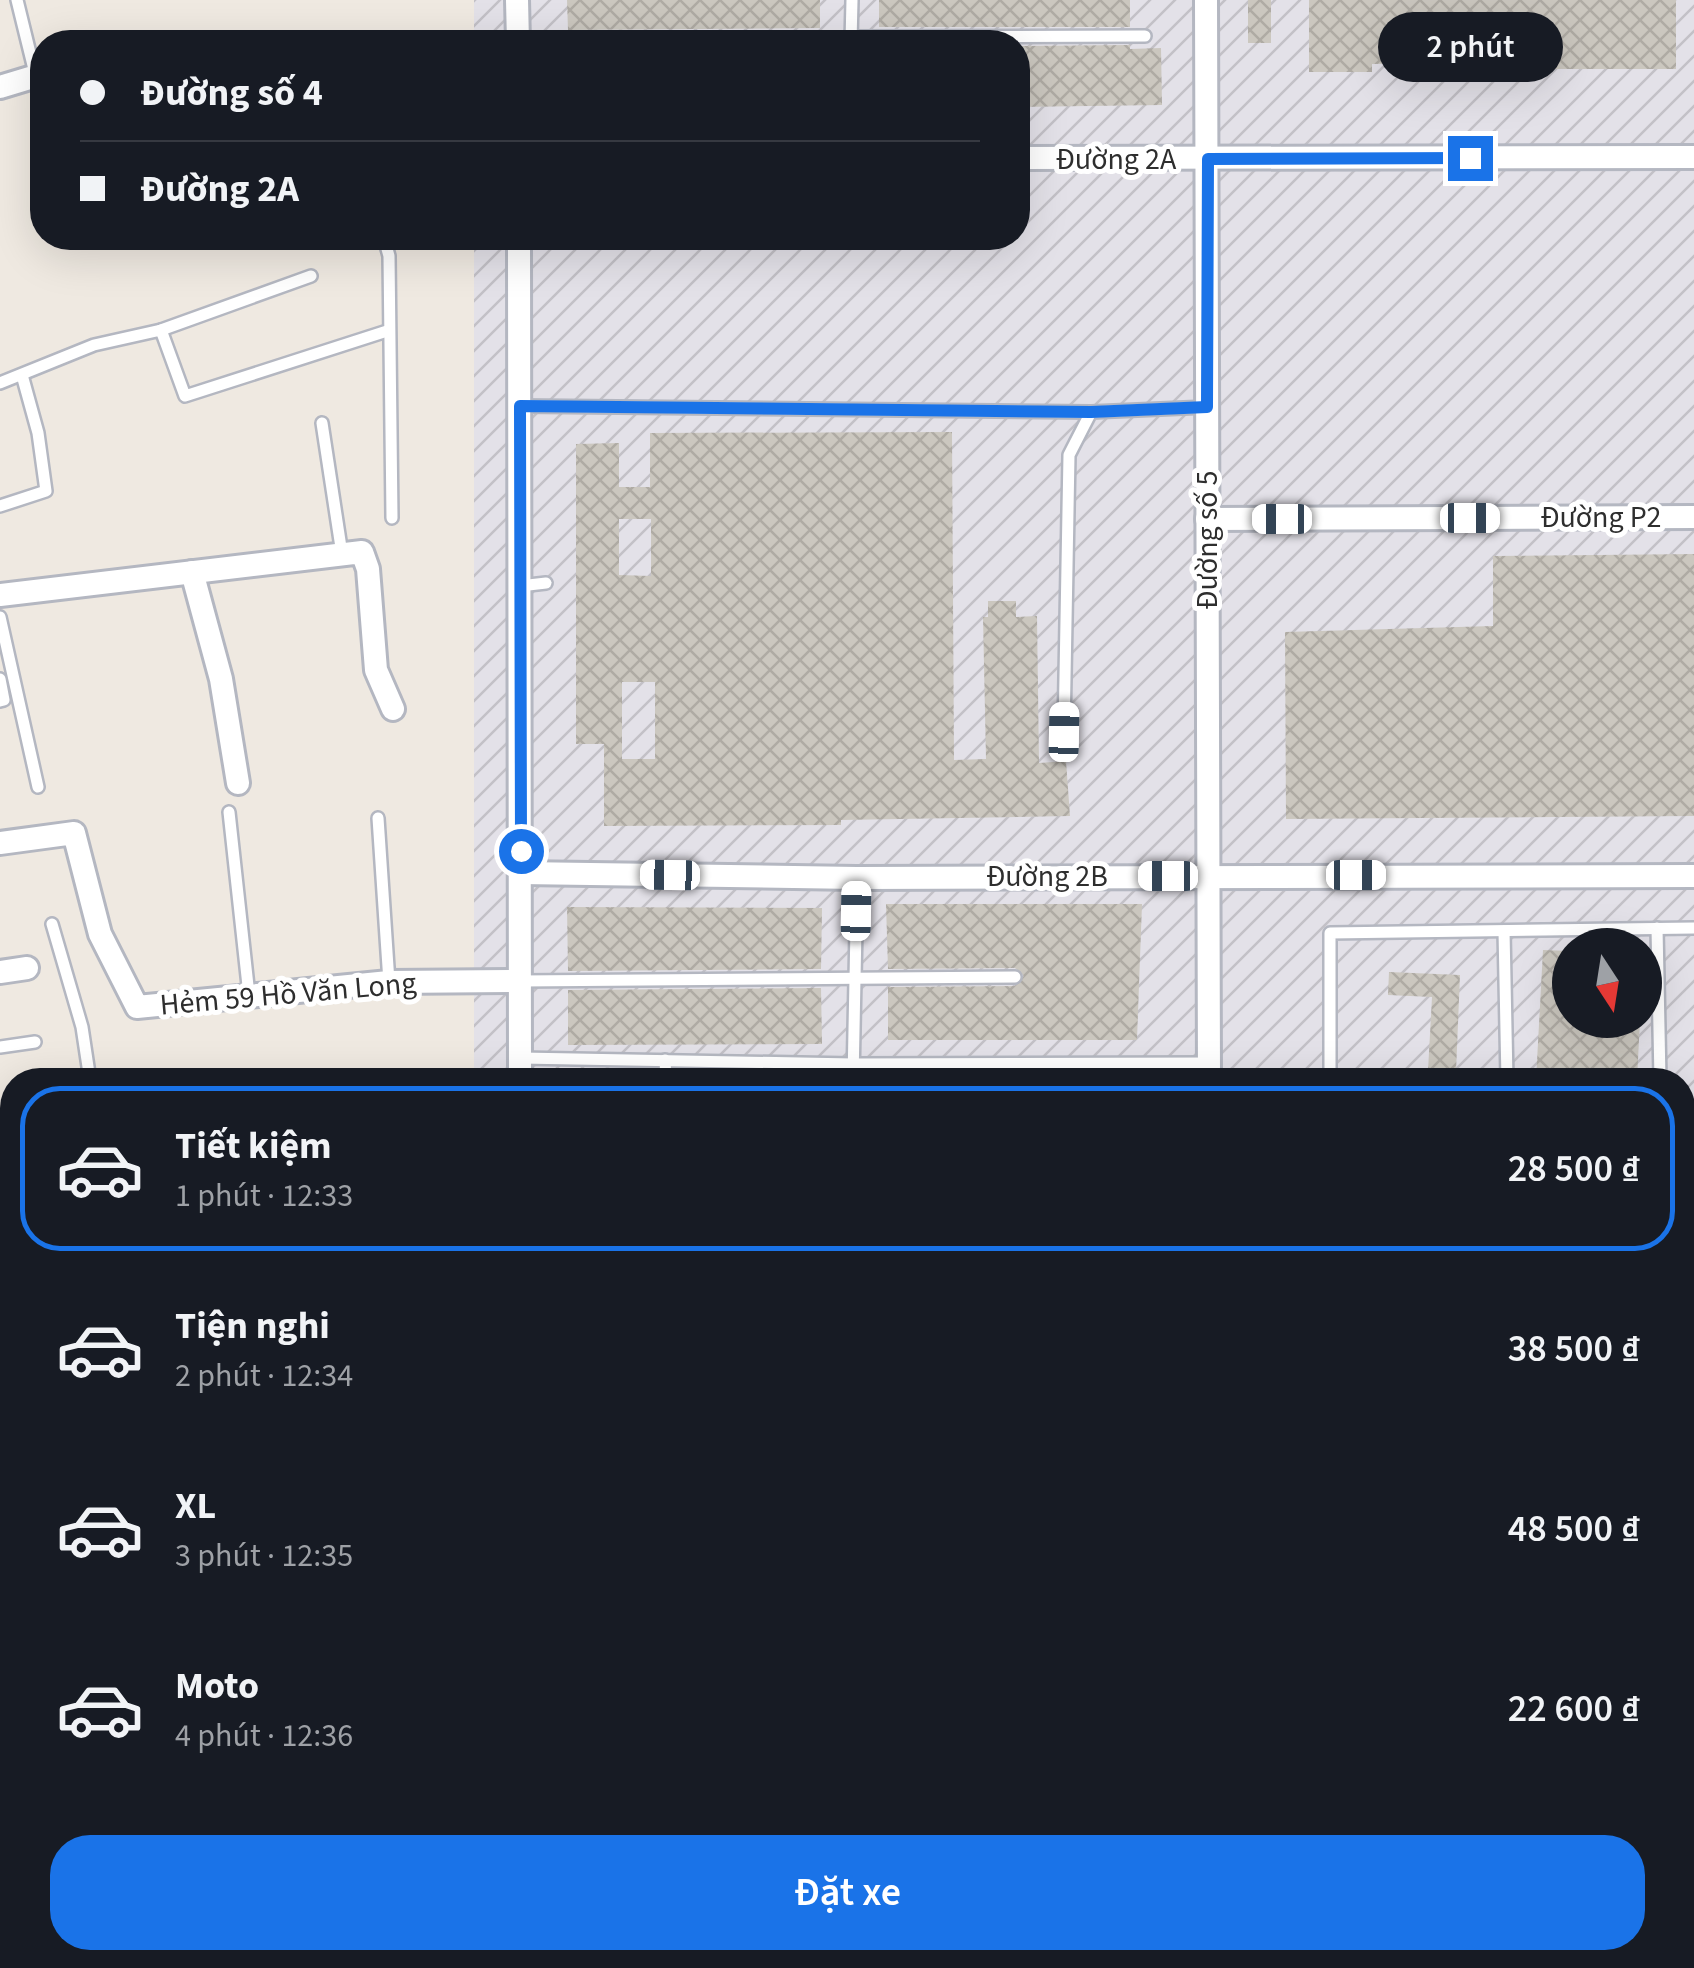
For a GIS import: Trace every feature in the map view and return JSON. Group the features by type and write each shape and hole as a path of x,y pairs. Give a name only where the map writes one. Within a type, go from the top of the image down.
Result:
{"street":[{"path":"517,0 518,30"},
{"name":"Đường số 5","path":"1206,0 1209,1068"},
{"path":"0,87 30,77"},
{"name":"Đường 2A","path":"1030,158 1694,157"},
{"path":"520,250 520,1068"},
{"name":"Đường P2","path":"1207,519 1694,517"},
{"path":"0,594 362,552 368,570 376,670 393,709"},
{"path":"192,572 221,680 238,783"},
{"name":"Hẻm 59 Hồ Văn Long","path":"0,843 74,833 100,934 137,1007 390,982 521,981"},
{"name":"Đường 2B","path":"521,873 857,878 1694,876"},
{"path":"0,972 27,968"}],"lane":[{"path":"16,0 30,63"},
{"path":"851,30 852,0"},
{"path":"1030,38 1146,36"},
{"path":"388,250 392,518"},
{"path":"0,383 94,345 161,330 312,276"},
{"path":"161,330 186,396 387,331"},
{"path":"0,506 46,491 38,433 22,375"},
{"path":"520,406 1091,412 1207,407"},
{"path":"1064,732 1070,455 1091,412"},
{"path":"322,424 342,554"},
{"path":"520,586 546,582"},
{"path":"0,617 38,787"},
{"path":"0,679 2,701"},
{"path":"229,812 249,995"},
{"path":"378,818 390,982"},
{"path":"853,1068 857,878"},
{"path":"52,924 82,1027 88,1068"},
{"path":"1662,928 1694,928"},
{"path":"1330,1068 1330,933 1552,930"},
{"path":"1504,931 1508,1068"},
{"path":"521,981 1015,977"},
{"path":"1659,1038 1660,1068"},
{"path":"0,1047 35,1042"},
{"path":"536,1068 666,1060 1056,1068"},
{"path":"666,1060 666,1068"}],"shaded area":[{"path":"474,0 1694,0 1694,1068 474,1068 474,250 1030,250 1030,30 474,30"}],"building":[{"path":"567,0 820,0 820,28 568,30"},
{"path":"879,0 1130,0 1130,27 879,27"},
{"path":"1248,0 1271,0 1271,43 1248,43"},
{"path":"1309,0 1676,0 1676,69 1458,69 1458,63 1372,64 1372,72 1309,72"},
{"path":"1030,46 1161,48 1162,105 1030,107"},
{"path":"952,432 954,760 986,759 983,617 988,617 988,601 1016,601 1016,617 1037,616 1039,763 1066,761 1070,816 841,820 841,825 604,826 604,744 576,744 576,444 619,443 619,487 650,487 650,433","holes":["619,519 651,519 651,576 619,575","622,682 655,682 655,759 622,759"]},
{"path":"1694,554 1694,816 1286,819 1285,632 1493,626 1493,556"},
{"path":"886,904 1142,904 1137,1040 888,1040 888,987 1015,986 1024,976 1015,968 888,969"},
{"path":"567,907 822,908 821,969 568,971"},
{"path":"1543,950 1552,950 1552,1038 1639,1038 1638,1068 1537,1068"},
{"path":"1389,972 1460,975 1456,1068 1428,1068 1432,997 1388,995"},
{"path":"821,988 822,1044 568,1045 568,990"}],"route":[{"path":"521,851 520,406 1091,412 1207,407 1208,159 1470,158"}]}
